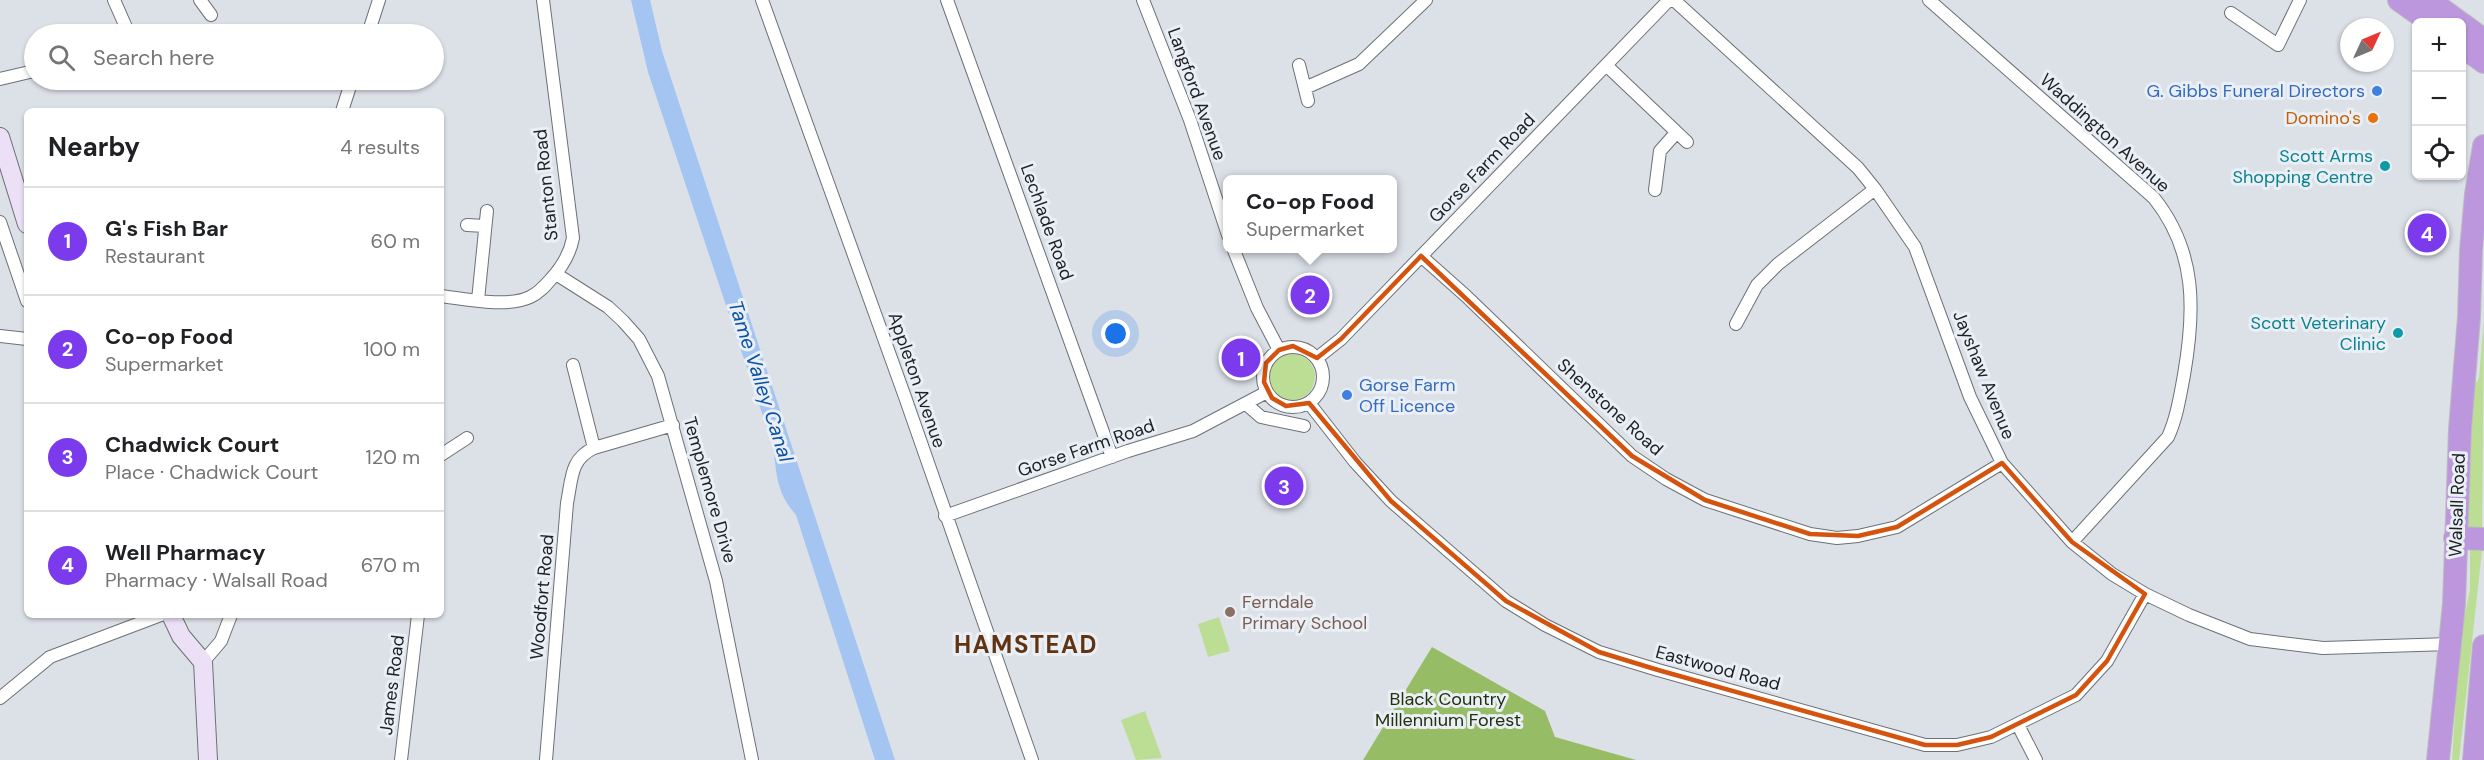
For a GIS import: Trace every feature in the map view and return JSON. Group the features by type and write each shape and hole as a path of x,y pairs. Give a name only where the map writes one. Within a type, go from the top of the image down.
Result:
{"highway":[{"path":"2399,0 2424,18"},
{"path":"2429,0 2453,18"},
{"path":"2466,27 2484,40"},
{"path":"2466,48 2484,62"},
{"name":"Walsall Road","path":"2438,760 2454,604 2460,429 2476,309 2471,250 2476,194 2484,146"},
{"name":"Walsall Road","path":"2471,250 2484,205"},
{"path":"2455,538 2484,539"},
{"path":"2474,760 2484,646"},
{"path":"2468,760 2477,716"}],"main road":[{"path":"0,137 24,214"},
{"path":"172,618 181,636 203,662 208,760"}],"street":[{"path":"114,0 125,24"},
{"path":"200,0 212,15"},
{"path":"371,24 379,0"},
{"name":"Stanton Road","path":"444,296 516,302 530,297 543,288 556,274 567,256 573,238 543,0"},
{"name":"Appleton Avenue","path":"762,0 1032,760"},
{"path":"766,14 774,0"},
{"name":"Lechlade Road","path":"947,0 1112,457"},
{"name":"Langford Avenue","path":"1143,0 1190,120 1223,223"},
{"path":"1305,88 1359,64 1426,0"},
{"name":"Gorse Farm Road","path":"1317,358 1341,339 1669,0"},
{"name":"Jayshaw Avenue","path":"1674,0 1858,168 1875,189 1915,247 1970,397 2002,463 2072,542 2112,574 2145,594 2189,615 2250,639 2323,648 2450,644"},
{"name":"Waddington Avenue","path":"1929,0 2154,198 2165,212 2188,272 2192,308 2190,339 2176,418 2168,437 2072,542"},
{"path":"2231,13 2278,45 2300,0"},
{"path":"1299,65 1308,101"},
{"path":"1606,66 1687,142"},
{"path":"0,79 24,73"},
{"path":"343,108 349,90"},
{"path":"1655,190 1660,151 1676,133"},
{"path":"1736,324 1757,285 1778,264 1875,189"},
{"path":"478,300 487,210"},
{"path":"0,222 24,292"},
{"path":"467,225 485,225"},
{"path":"1235,253 1257,308 1279,350"},
{"name":"Shenstone Road","path":"1421,256 1466,296 1632,456 1666,479 1705,500 1810,534 1837,538 1858,536 1896,527 2002,463"},
{"name":"Templemore Drive","path":"556,274 608,307 639,339 658,376 716,580 752,760"},
{"path":"0,336 24,339"},
{"path":"1293,346 1306,349 1317,358 1322,367 1323,377 1316,396 1308,403 1301,406 1286,406 1278,403 1267,392 1263,373 1272,356 1279,350 1293,346"},
{"path":"573,365 594,448"},
{"name":"Gorse Farm Road","path":"945,516 1193,431 1267,392"},
{"name":"Eastwood Road","path":"1308,403 1354,462 1391,501 1506,601 1545,625 1599,652 1925,745 1958,746 1991,737 2076,696 2107,661 2145,594"},
{"path":"1246,404 1261,417 1304,426"},
{"name":"Woodfort Road","path":"546,760 567,503 574,467 582,453 673,425"},
{"path":"444,452 467,438"},
{"path":"0,698 50,657 153,618"},
{"path":"203,662 221,641 230,618"},
{"name":"James Road","path":"401,760 418,618"},
{"path":"2018,725 2036,760"}],"highlighted area":[{"path":"1421,256 1632,456 1705,500 1810,534 1858,536 1897,527 2002,463 2072,542 2145,594 2107,661 2076,695 1991,737 1957,745 1925,745 1658,670 1599,652 1506,601 1391,501 1309,403 1286,406 1272,398 1264,382 1266,363 1279,350 1293,346 1317,358 1341,339"}],"green space":[{"path":"2484,318 2482,528 2467,530 2471,391 2479,378"},
{"path":"1292,354 1308,361 1315,377 1308,393 1292,400 1276,393 1269,377 1276,361"},
{"path":"2470,550 2482,551 2459,760 2452,760 2460,637 2470,590"},
{"path":"1219,617 1230,651 1208,657 1198,624"},
{"name":"Black Country Millennium Forest","path":"1432,647 1545,711 1555,737 1636,760 1363,760"},
{"path":"1145,711 1162,758 1136,760 1121,720"}],"water":[{"name":"Tame Valley Canal","path":"631,0 650,0 662,51 895,760 875,760 796,515 780,489 772,443 648,72"}],"place":[{"name":"G. Gibbs Funeral Directors","path":"2377,91"},
{"name":"Domino's","path":"2373,118"},
{"name":"Scott Arms Shopping Centre","path":"2385,166"},
{"name":"Well Pharmacy","path":"2427,233"},
{"name":"Co-op Food","path":"1310,295"},
{"name":"Scott Veterinary Clinic","path":"2398,333"},
{"name":"G's Fish Bar","path":"1241,358"},
{"name":"Gorse Farm Off Licence","path":"1347,395"},
{"name":"Chadwick Court","path":"1284,486"},
{"name":"Ferndale Primary School","path":"1230,612"}],"district":[{"name":"HAMSTEAD","path":"1026,645"}]}
